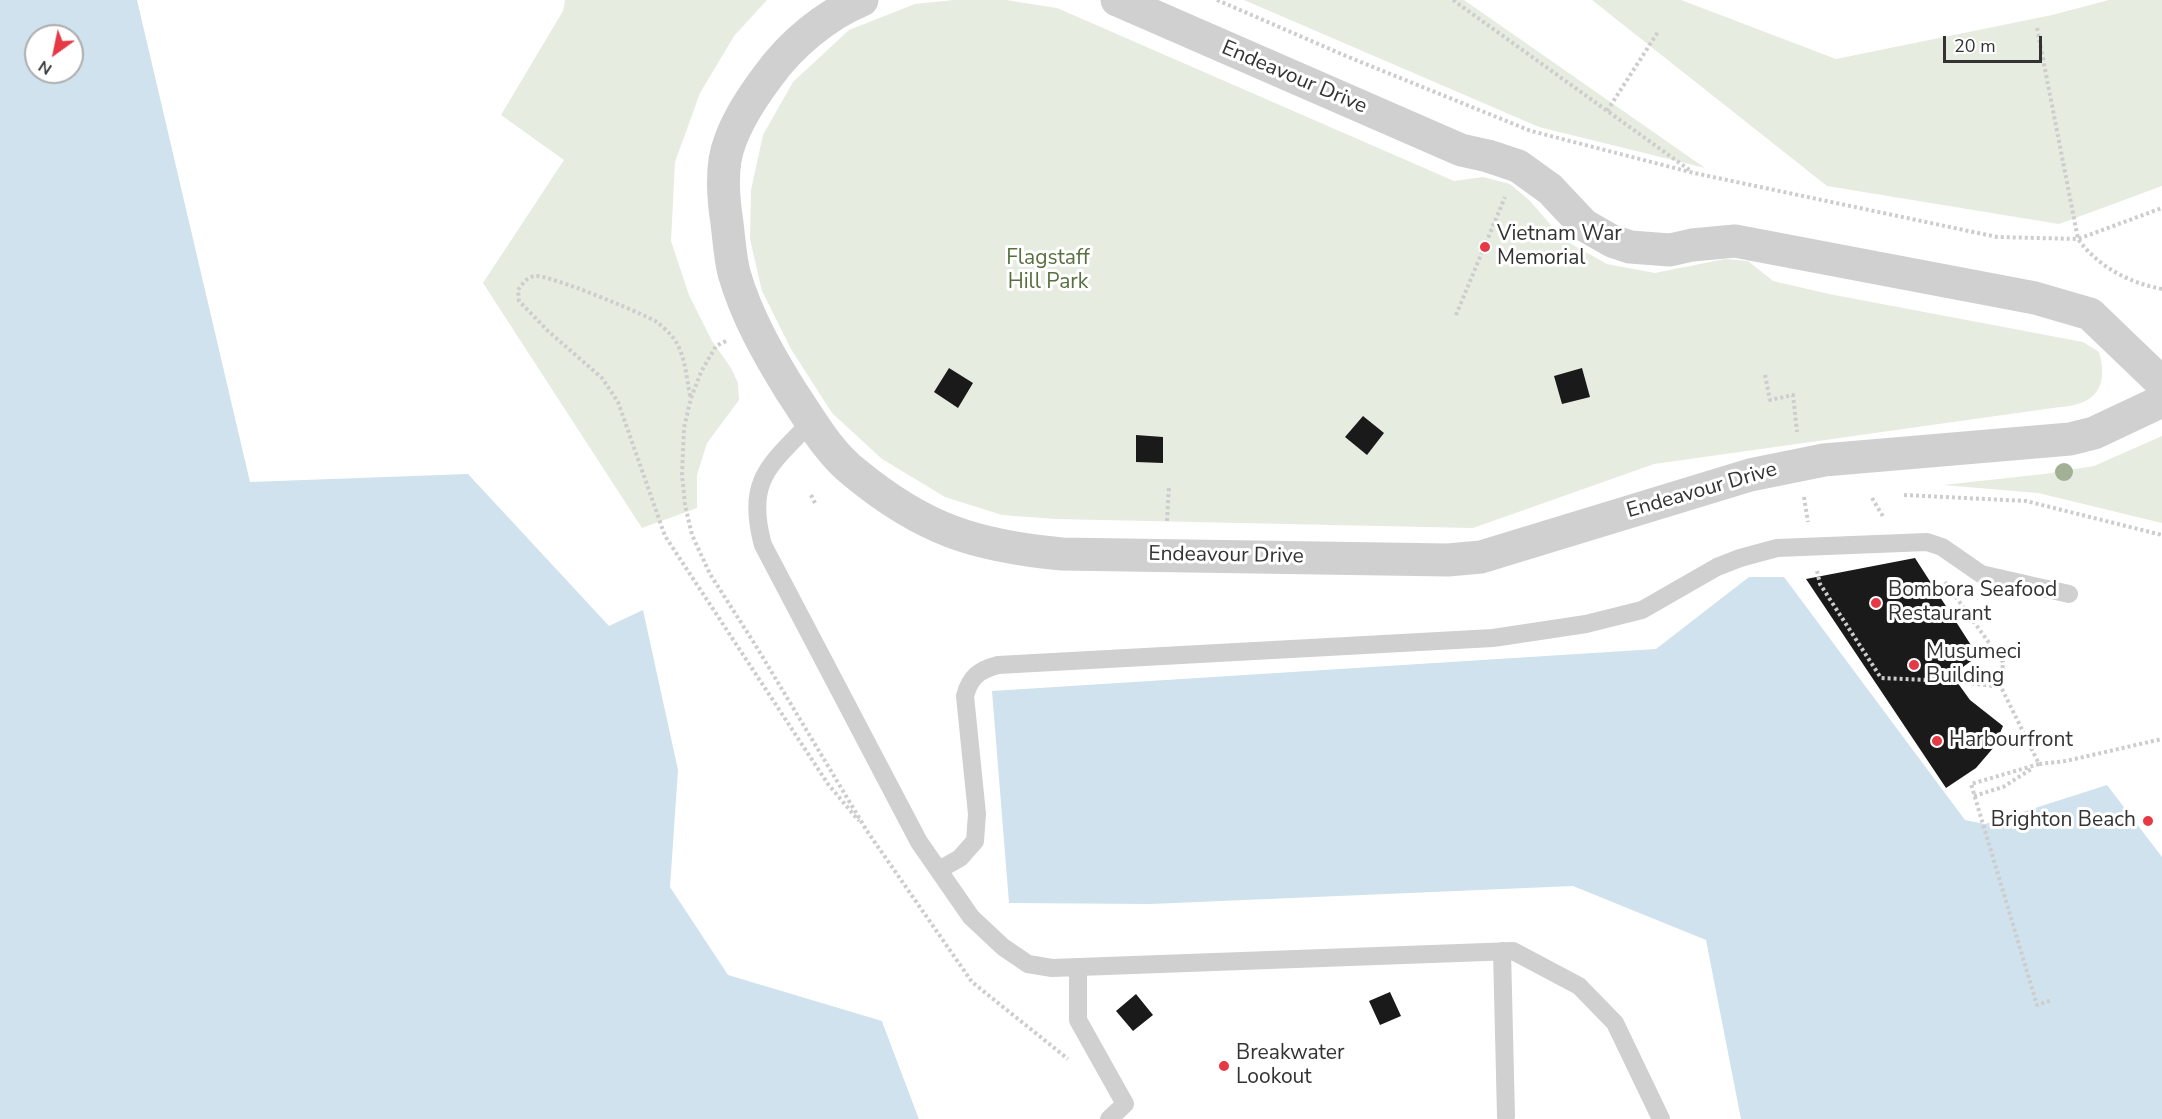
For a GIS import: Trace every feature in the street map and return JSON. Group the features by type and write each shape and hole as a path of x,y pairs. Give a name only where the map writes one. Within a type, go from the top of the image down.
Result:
{"street":[{"name":"Endeavour Drive","path":"862,0 850,5 807,34 776,65 752,98 734,132 725,160 725,209 734,271 745,303 769,355 828,446 852,472 899,506 935,526 971,540 1015,550 1062,554 1448,560 1480,557 1750,475 1824,460 2070,439 2094,433 2162,401"},
{"name":"Endeavour Drive","path":"1117,0 1461,150 1518,166 1550,189 1584,225 1612,241 1630,247 1670,250 1692,245 1735,241 2035,298 2090,314 2162,383"}],"lane":[{"path":"811,422 771,464 760,483 757,511 763,545 914,832 971,917 1003,947 1028,964 1052,968 1513,951 1579,986 1615,1023 1661,1119"},
{"path":"939,870 960,858 975,841 977,814 965,696 968,684 975,674 998,665 1493,638 1586,624 1642,610 1717,567 1777,548 1927,542 1942,547 1981,574 2069,594"},
{"path":"1502,951 1506,1116"},
{"path":"1078,967 1078,1020 1125,1104 1109,1119"}],"path":[{"path":"1217,0 1346,56 1531,131 1694,173 1997,237 2078,240 2162,208"},
{"path":"1453,0 1694,173"},
{"path":"2037,28 2078,240 2105,266 2140,285 2162,289"},
{"path":"1607,111 1658,32"},
{"path":"1456,315 1518,166"},
{"path":"691,398 682,352 671,335 657,322 546,277 534,276 524,282 518,290 519,302 548,332 602,378 618,402 664,536 828,784 867,831"},
{"path":"701,372 716,346 726,341"},
{"path":"1765,375 1770,400 1793,395 1796,426"},
{"path":"1167,521 1168,487"},
{"path":"811,495 815,503"},
{"path":"1904,495 2026,501 2162,535"},
{"path":"1804,504 1809,527"},
{"path":"1927,542 1935,568 1976,628 2003,662 2001,687 2039,764"},
{"path":"1816,562 1820,584 1881,678 1952,681 2001,687"},
{"path":"2052,1000 2037,1005 1971,784 2039,764 2066,761 2162,739"},
{"path":"1974,796 2003,787 2039,764"}],"green space":[{"path":"565,0 767,0 734,36 700,93 675,162 671,241 689,295 712,341 731,368 738,383 739,400 707,443 697,475 697,508 642,528 483,283 564,160 501,115 563,11"},
{"name":"Flagstaff Hill Park","path":"954,0 1006,0 1057,8 1454,181 1483,177 1510,184 1529,200 1564,240 1607,264 1655,273 1725,259 1748,261 1773,281 1829,294 2083,342 2099,352 2102,364 2101,384 2091,398 2072,405 1654,464 1473,528 1056,519 1002,515 945,497 882,459 832,413 791,349 762,291 750,239 751,190 763,135 793,82 849,30 915,4"},
{"path":"1244,0 1464,0 1705,168 1539,127"},
{"path":"1592,0 1681,0 1836,59 2052,15 2109,0 2162,0 2162,186 2059,224 1827,186"},
{"path":"2162,436 2162,523 2038,493 1943,485 2094,466"}],"water":[{"path":"0,0 137,0 250,482 468,474 609,626 643,610 678,770 670,887 728,975 882,1021 919,1119 0,1119"},
{"path":"1749,577 1784,577 1965,820 1985,824 2107,785 2162,857 2162,1119 1741,1119 1706,940 1573,886 1151,904 1009,903 992,691 1656,649"}],"pier":[{"path":"882,1021 887,1025 922,1119 919,1119"}],"building":[{"path":"949,368 973,383 958,408 934,392"},
{"path":"1582,368 1590,397 1562,404 1554,376"},
{"path":"1363,416 1384,433 1367,455 1345,437"},
{"path":"1136,435 1163,437 1163,463 1136,462"},
{"name":"Musumeci Building","path":"1915,558 1978,656 1952,675 1970,700 2003,726 1994,747 1976,768 1946,788 1806,579"},
{"path":"1390,992 1401,1016 1380,1025 1369,1001"},
{"path":"1136,994 1153,1015 1133,1031 1116,1011"}],"place":[{"name":"Vietnam War Memorial","path":"1485,247"},
{"name":"Bombora Seafood Restaurant","path":"1876,603"},
{"name":"Musumeci Building","path":"1914,665"},
{"name":"Harbourfront","path":"1937,741"},
{"name":"Brighton Beach","path":"2148,821"},
{"name":"Breakwater Lookout","path":"1224,1066"}]}
